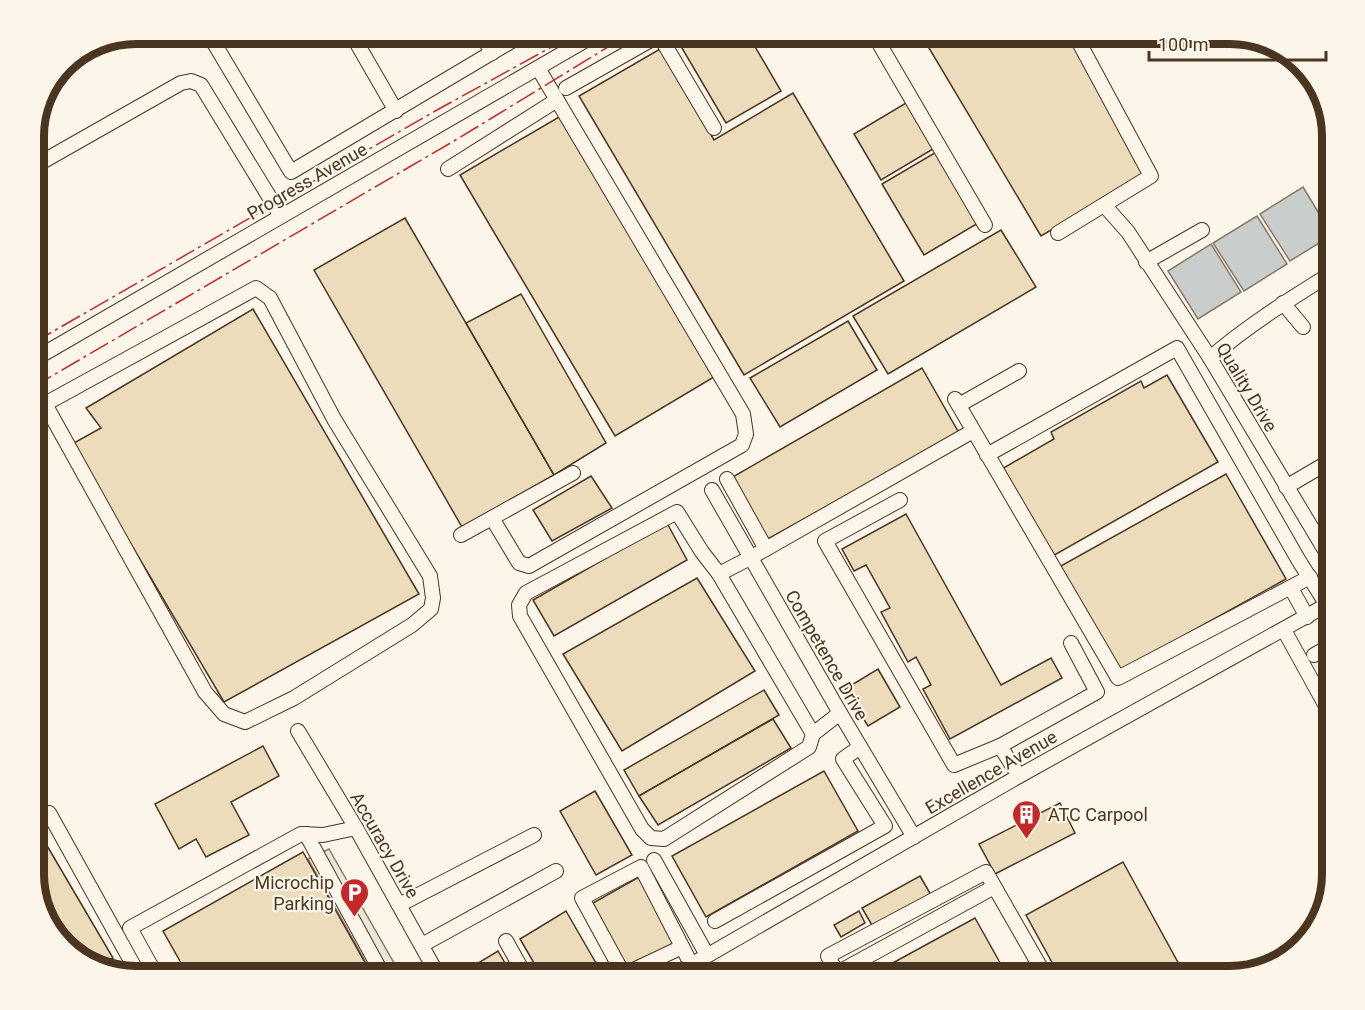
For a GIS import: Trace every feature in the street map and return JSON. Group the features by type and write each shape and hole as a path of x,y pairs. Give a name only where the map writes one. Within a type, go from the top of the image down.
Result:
{"street":[{"path":"214,43 291,172 508,43"},
{"path":"357,43 396,111"},
{"path":"486,43 492,53"},
{"name":"Progress Avenue","path":"44,354 581,43"},
{"path":"566,88 645,43"},
{"path":"666,43 714,128"},
{"path":"879,43 985,225"},
{"path":"1058,233 1151,176 1079,43"},
{"path":"492,518 519,563 529,566 742,445 747,434 743,414 538,68"},
{"path":"44,161 180,83 190,81 201,85 281,216"},
{"path":"448,170 557,100"},
{"name":"Quality Drive","path":"1105,206 1128,232 1210,358 1322,546"},
{"path":"1146,262 1202,230"},
{"path":"1210,358 1283,303 1322,279"},
{"path":"256,288 270,298 334,419 430,576 433,598 431,609 412,625 294,698 244,722 224,714 205,692 45,404 256,288"},
{"path":"1283,303 1303,327"},
{"path":"987,455 1178,348 1310,577 1322,593"},
{"path":"1019,371 957,402 1118,678 1310,577"},
{"path":"719,573 750,558 973,431"},
{"path":"1286,487 1322,466"},
{"path":"461,535 573,473"},
{"path":"727,479 766,549"},
{"name":"Competence Drive","path":"712,490 914,837"},
{"path":"900,500 825,541 954,765 1000,746 1097,692 1071,643"},
{"path":"813,734 719,573 702,552 677,512 526,593 519,605 520,616 642,829 651,838 664,838 786,763 809,747 813,734 840,713"},
{"path":"1291,588 1307,617"},
{"name":"Excellence Avenue","path":"688,966 1019,776 1322,609"},
{"path":"1284,630 1322,699"},
{"path":"1314,655 1322,651"},
{"name":"Accuracy Drive","path":"298,731 356,828 433,966"},
{"path":"1000,746 1019,776"},
{"path":"716,921 885,826 843,759 860,747"},
{"path":"44,816 49,813 134,966"},
{"path":"152,966 130,928 302,834 323,836 356,828"},
{"path":"306,834 378,966"},
{"path":"399,905 534,834"},
{"path":"654,860 707,955"},
{"path":"619,966 582,898 640,867 691,964"},
{"path":"422,945 556,871"},
{"path":"850,966 994,887 1040,966"},
{"path":"506,941 520,966"},
{"path":"644,966 682,947"}],"shaded area":[{"path":"1303,187 1322,218 1322,241 1290,261 1260,214"},
{"path":"1257,216 1287,264 1244,291 1213,243"},
{"path":"1211,244 1241,292 1198,319 1168,271"},
{"name":"Microchip Parking","path":"329,849 396,966 368,966 308,859"}],"building":[{"path":"679,43 753,43 781,91 726,123"},
{"path":"926,43 1077,43 1153,170 1041,236"},
{"path":"660,49 714,140 793,93 904,281 744,375 579,96"},
{"path":"906,103 933,149 881,180 854,134"},
{"path":"559,117 714,377 615,436 460,175"},
{"path":"938,151 980,222 924,255 882,184"},
{"path":"405,218 554,475 462,527 314,270"},
{"path":"1001,230 1036,287 888,374 853,316"},
{"path":"521,294 606,443 554,475 466,323"},
{"path":"253,309 419,594 224,702 72,444 101,428 86,408"},
{"path":"848,321 877,370 780,427 750,378"},
{"path":"922,368 959,433 766,540 731,478"},
{"path":"1167,375 1218,462 1051,557 1000,470 1054,439 1051,432 1141,381 1144,388"},
{"path":"1226,474 1286,579 1118,672 1059,567"},
{"path":"591,476 612,508 552,541 533,510"},
{"path":"906,514 1001,685 1051,658 1062,678 950,739 923,689 931,685 916,657 908,662 881,612 890,608 866,565 854,571 842,549"},
{"path":"667,523 687,560 554,636 533,600"},
{"path":"697,578 755,671 622,751 563,654"},
{"path":"878,669 900,707 868,726 845,689"},
{"path":"764,690 779,715 639,796 624,770"},
{"path":"773,719 791,748 658,825 639,796"},
{"path":"263,746 279,776 231,802 249,835 206,857 196,839 179,849 155,804"},
{"path":"824,771 858,831 706,917 672,856"},
{"path":"595,791 632,855 596,875 560,811"},
{"name":"ATC Carpool","path":"1060,803 1075,833 995,874 979,844"},
{"path":"44,841 113,958 106,962 80,947 66,935 56,920 45,892"},
{"path":"303,852 367,966 183,966 163,931"},
{"path":"1123,862 1180,966 1054,966 1026,915"},
{"path":"920,876 931,895 873,927 862,908"},
{"path":"639,877 675,945 637,966 625,966 593,903"},
{"path":"566,911 598,966 536,966 520,939"},
{"path":"859,911 865,923 841,937 834,925"},
{"path":"975,918 1002,966 887,966"},
{"path":"498,951 507,966 473,966"}],"power":[{"path":"44,337 437,110 559,43"},
{"path":"44,381 459,138 615,43"}],"place":[{"name":"ATC Carpool","path":"1027,840"},
{"name":"Microchip Parking","path":"355,918"}]}
